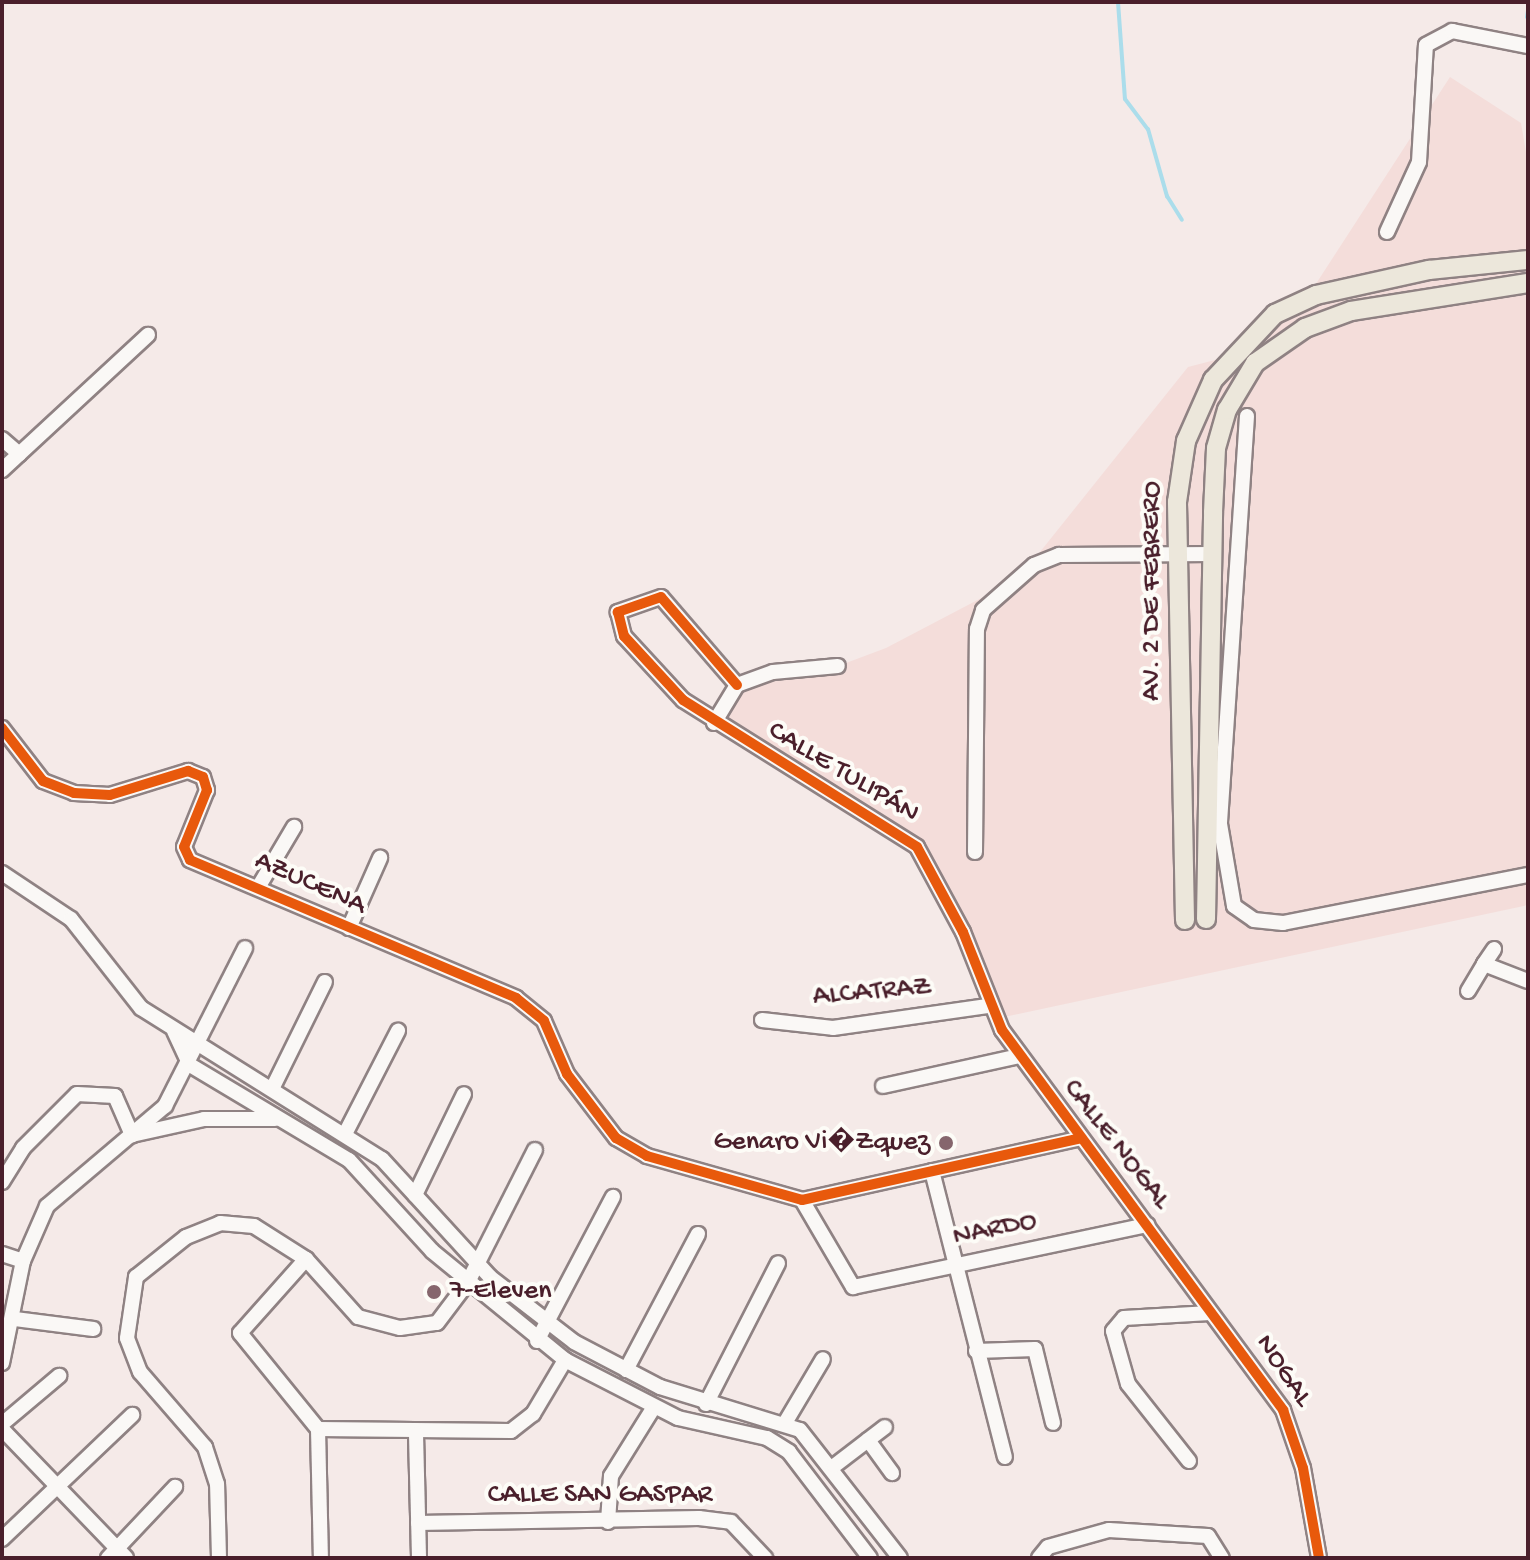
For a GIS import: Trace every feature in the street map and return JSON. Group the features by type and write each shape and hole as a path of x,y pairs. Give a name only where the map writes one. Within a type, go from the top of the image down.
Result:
{"main road":[{"name":"AV. 2 DE FEBRERO","path":"1185,920 1178,557 1186,441 1213,380 1275,314 1348,285 1528,260"},
{"name":"AV. 2 DE FEBRERO","path":"1206,919 1216,448 1227,410 1255,363 1305,328 1351,311 1528,283"}],"street":[{"path":"1387,232 1419,162 1426,45 1452,31 1528,46"},
{"path":"2,470 148,335"},
{"path":"1247,416 1220,824 1234,906 1254,920 1283,923 1528,875"},
{"path":"2,439 19,454"},
{"path":"975,852 983,610 1034,565 1059,555 1178,557 1213,554"},
{"name":"CALLE TULIPÁN","path":"737,685 661,597 627,604 617,623 667,686 714,723 917,847 963,932 987,1006"},
{"path":"714,723 737,685 773,672 838,666"},
{"name":"AZUCENA","path":"2,728 43,781 74,793 110,795 188,771 203,777 207,790 184,854 516,998 544,1021 567,1074 616,1138 647,1156 802,1200"},
{"path":"259,886 294,827"},
{"path":"349,928 380,858"},
{"path":"2,873 71,919 141,1008 174,1031 203,1042 346,1132 415,1195 477,1265 549,1322 626,1370 706,1404 785,1423 834,1466 900,1558"},
{"path":"1185,920 1206,919"},
{"path":"4,1359 15,1319 23,1261 60,1190 165,1106 203,1042 245,948"},
{"path":"1468,991 1494,949"},
{"path":"1484,964 1525,977"},
{"path":"274,1085 325,982"},
{"name":"ALCATRAZ","path":"762,1020 833,1028 987,1006"},
{"name":"CALLE NOGAL","path":"987,1006 1078,1139 1148,1225 1210,1313"},
{"path":"174,1031 190,1065 371,1179 468,1282 537,1341 565,1360 654,1407 789,1452 870,1558"},
{"path":"346,1132 398,1031"},
{"path":"883,1086 1019,1056"},
{"path":"2,1182 23,1148 77,1094 115,1096 132,1135"},
{"path":"415,1195 464,1094"},
{"path":"132,1135 204,1119 279,1120"},
{"path":"802,1200 1078,1139"},
{"path":"219,1558 217,1484 205,1447 140,1372 127,1338 127,1303 136,1277 155,1255 220,1223 267,1232 306,1259 358,1317 384,1327 437,1323 468,1282 535,1150"},
{"path":"932,1171 952,1266 1005,1457"},
{"path":"537,1341 613,1197"},
{"name":"NARDO","path":"802,1200 853,1287 1148,1225"},
{"path":"626,1370 698,1234"},
{"path":"2,1254 23,1261"},
{"path":"306,1259 240,1333 318,1429 321,1558"},
{"path":"706,1404 778,1263"},
{"path":"1189,1461 1146,1412 1116,1359 1113,1331 1124,1318 1210,1313"},
{"name":"NOGAL","path":"1210,1313 1293,1430 1319,1558"},
{"path":"15,1319 93,1329"},
{"path":"976,1351 1024,1345 1040,1357 1053,1423"},
{"path":"785,1423 823,1359"},
{"path":"318,1429 416,1434 511,1431 533,1414 565,1360"},
{"path":"59,1376 2,1427 117,1555 175,1487"},
{"path":"608,1522 611,1476 654,1407"},
{"path":"738,1434 743,1413"},
{"path":"2,1539 132,1415"},
{"path":"834,1466 885,1427"},
{"path":"416,1434 419,1558"},
{"path":"868,1440 892,1473"},
{"name":"CALLE SAN GASPAR","path":"418,1523 731,1522 765,1558"},
{"path":"1043,1552 1130,1531 1208,1536 1222,1558"}],"shaded area":[{"path":"1450,77 1521,123 1528,164 1528,905 995,1019 917,847 714,723 737,685 838,666 886,648 989,594 1036,557 1188,367 1242,353 1299,310"}],"waterway":[{"path":"1118,2 1125,99 1148,129 1167,196 1182,220"},
{"path":"1527,17 1528,11"}],"cycle path":[{"path":"737,685 661,597 618,612 624,636 683,700 917,847 963,932 1002,1030 1283,1410 1303,1468 1319,1558"},
{"path":"2,728 43,781 74,793 110,795 188,771 203,777 207,790 184,847 190,860 516,998 544,1021 567,1074 616,1138 647,1156 802,1200 1078,1139"}],"place":[{"name":"Genaro Vi�Zquez","path":"946,1143"},
{"name":"7-Eleven","path":"434,1292"}]}
